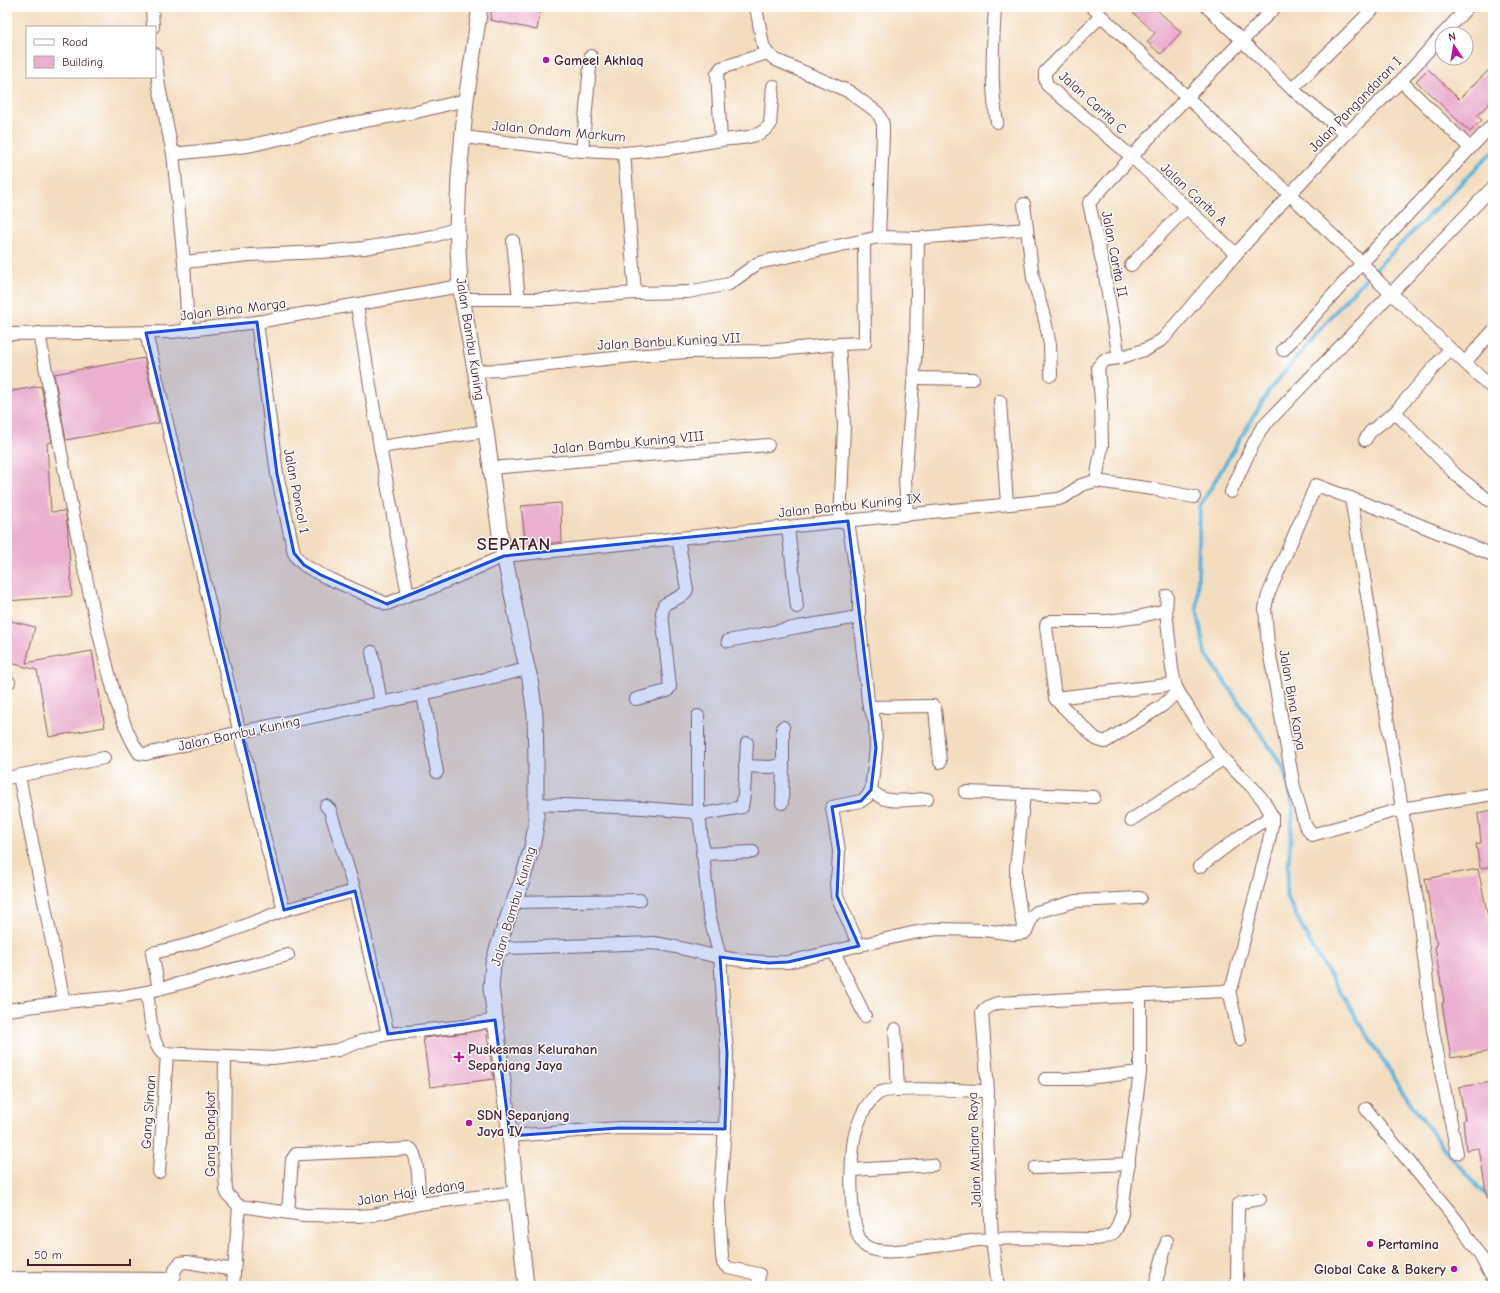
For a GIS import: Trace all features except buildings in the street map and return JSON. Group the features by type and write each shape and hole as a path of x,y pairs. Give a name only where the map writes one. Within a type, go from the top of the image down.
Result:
{"street":[{"path":"152,7 153,26"},
{"name":"Jalan Bambu Kuning","path":"480,7 466,100 457,228 462,292 486,431 490,468 504,556 533,694 535,715 536,826 532,847 522,881 513,902 493,964 491,987 510,1136 526,1286"},
{"path":"756,7 763,45 767,53 776,60 850,92 878,113 883,124 879,237"},
{"path":"995,7 992,66 994,109 997,122"},
{"path":"1207,7 1292,89 1346,134"},
{"name":"Jalan Carita II","path":"1119,358 1104,270 1089,203 1187,97 1275,7"},
{"path":"1292,89 1375,7"},
{"name":"Jalan Pangandaran I","path":"1448,26 1463,8"},
{"path":"1096,11 1290,194 1391,294 1493,389"},
{"name":"Jalan Carita C","path":"1096,11 1045,72 1045,78 1047,85 1132,157"},
{"name":"Jalan Pangandaran I","path":"1096,481 1102,445 1101,400 1098,367 1104,360 1119,358 1147,349 1164,339 1236,254 1290,194 1346,134 1401,81 1434,43"},
{"path":"721,140 717,74 721,68 767,53"},
{"path":"582,151 591,56"},
{"path":"156,62 159,87 173,154 184,262 188,330"},
{"path":"1401,81 1470,148"},
{"name":"Jalan Ondam Markum","path":"463,137 582,151 624,153 668,149 752,136 766,130 770,125 773,86"},
{"path":"173,154 210,151 273,141 336,126 416,112 466,100"},
{"path":"1283,350 1365,267 1493,124"},
{"path":"624,153 635,293"},
{"name":"Jalan Carita A","path":"1132,157 1236,254"},
{"path":"1230,492 1261,429 1493,187"},
{"path":"1024,204 1033,278 1042,307 1050,345 1051,375"},
{"path":"1131,265 1187,207"},
{"path":"184,262 250,255 322,252 364,248 434,236 457,228"},
{"name":"Jalan Bina Marga","path":"7,334 146,333 188,330 257,322 357,305 462,292 519,299 552,299 635,293 688,292 729,284 758,263 879,237 918,238 1027,229"},
{"path":"907,515 905,479 916,348 918,238"},
{"name":"Jalan Banbu Kuning VII","path":"476,371 502,370 633,356 687,352 768,351 839,344 864,344 864,241"},
{"path":"513,242 519,299"},
{"path":"357,305 380,447 408,595"},
{"name":"Jalan Poncol 1","path":"257,322 277,474 294,553 304,565 321,575 387,604 392,603"},
{"path":"1465,362 1493,331"},
{"name":"Jalan Bambu Kuning","path":"39,333 91,604 117,702 133,745 139,753 146,754 240,732 424,694 527,669"},
{"path":"146,333 264,836 284,910"},
{"path":"839,344 844,419 844,521 859,593 859,617 869,707 875,722 876,748 871,790 867,797 861,801 832,808 839,851 836,884 837,896 859,946"},
{"path":"1365,440 1370,432 1395,412 1450,349"},
{"path":"914,378 973,379"},
{"path":"1000,401 1007,504"},
{"path":"1395,412 1456,476 1493,502"},
{"path":"380,447 486,431"},
{"name":"Jalan Bambu Kuning VIII","path":"490,468 768,445"},
{"name":"Jalan Bambu Kuning IX","path":"392,603 408,595 424,591 504,556 1059,499 1066,496 1081,485 1096,481 1153,489 1194,497"},
{"name":"Jalan Bina Karya","path":"1351,498 1316,484 1268,594 1265,609 1268,645 1294,787 1305,825 1312,835 1401,809"},
{"path":"1351,498 1493,555"},
{"path":"1351,498 1417,900 1433,1031 1458,1153"},
{"path":"788,527 797,607"},
{"path":"636,699 667,691 670,687 662,613 664,605 686,593 687,589 678,538"},
{"path":"1167,596 1166,610 1172,669 1176,688 1202,730 1223,759 1252,787 1263,800 1272,816 1272,825 1261,876 1233,983 1229,990 1240,1040"},
{"path":"1166,610 1138,617 1108,621 1051,621 1047,623 1046,626 1055,698 1096,739 1105,742 1156,710 1176,688"},
{"path":"728,641 859,617"},
{"path":"372,652 381,703"},
{"path":"1055,698 1176,688"},
{"path":"424,694 437,772"},
{"path":"869,707 933,706 935,708 940,762"},
{"path":"698,716 698,815 710,914 720,957 726,1053 725,1129 719,1203 723,1263 728,1268 759,1274 758,1286"},
{"path":"782,804 783,727"},
{"path":"536,804 643,808 693,812 698,815 742,808 747,743"},
{"path":"64,1002 13,777 104,758"},
{"path":"1131,820 1223,759"},
{"path":"745,766 770,767 783,765"},
{"path":"871,790 884,799 905,801 927,799"},
{"path":"965,792 1094,797"},
{"path":"1024,794 1016,869 1016,884 1024,933"},
{"path":"1401,809 1493,794"},
{"path":"326,806 330,810 354,891 388,1034"},
{"path":"1199,866 1243,834 1272,816"},
{"path":"702,854 753,852"},
{"path":"354,891 284,910 220,936 182,947 152,953 155,1041 158,1050 162,1054 273,1058 338,1050 365,1040 388,1034 465,1026 495,1020"},
{"path":"497,950 508,948 654,943 671,945 720,957 769,963 788,962 912,933 937,929 983,930 1014,934 1024,933 1028,930 1032,916 1037,912 1076,901 1140,898"},
{"path":"513,902 640,900"},
{"path":"834,952 865,1016"},
{"path":"7,1010 64,1002 119,997 153,990 288,955"},
{"path":"988,1091 898,1090 880,1092 870,1102 861,1118 855,1135 852,1170 852,1209 858,1238 868,1248 892,1252 992,1239 1096,1239 1109,1237 1117,1230 1122,1214 1129,1164 1140,1072 1140,995 1229,990"},
{"name":"Jalan Mutiara Raya","path":"998,1286 992,1239 987,1134 988,1091 982,1012 988,1006 998,1003 1140,995"},
{"path":"895,1029 898,1090"},
{"name":"Gang Siman","path":"159,1172 167,1054"},
{"name":"Gang Bongkot","path":"225,1056 225,1182 228,1195 239,1206"},
{"path":"1045,1079 1079,1078 1140,1072"},
{"path":"1366,1109 1458,1222 1481,1257 1493,1279"},
{"path":"510,1136 619,1128 725,1129"},
{"path":"288,1212 292,1160 296,1154 411,1150 415,1155 418,1176 419,1204"},
{"path":"852,1170 933,1164"},
{"path":"1035,1168 1129,1164"},
{"name":"Jalan Haji Ledang","path":"239,1206 326,1216 373,1215 419,1204 516,1192"},
{"path":"1237,1286 1238,1205 1241,1202 1260,1199"},
{"path":"233,1286 239,1206"},
{"path":"1155,1286 1167,1241"},
{"path":"7,1278 173,1282 174,1270 178,1265 187,1262 234,1270"}],"highlighted area":[{"path":"257,322 277,474 294,553 304,565 321,575 387,604 504,556 848,521 876,748 871,790 861,801 832,807 839,851 837,896 859,946 788,962 769,963 720,957 727,1053 725,1129 619,1128 510,1136 495,1020 388,1034 355,891 284,910 146,333"}],"waterway":[{"path":"1493,151 1346,299 1270,389 1200,506 1197,610 1205,653 1284,768 1293,808 1286,895 1311,945 1405,1095 1444,1149 1482,1191 1493,1198"}],"place":[{"name":"Gameel Akhlaq","path":"546,60"},
{"name":"Puskesmas Kelurahan Sepanjang Jaya","path":"459,1057"},
{"name":"SDN Sepanjang Jaya IV","path":"469,1123"},
{"name":"Pertamina","path":"1370,1244"},
{"name":"Global Cake & Bakery","path":"1454,1269"}],"district":[{"name":"SEPATAN","path":"514,544"}]}
